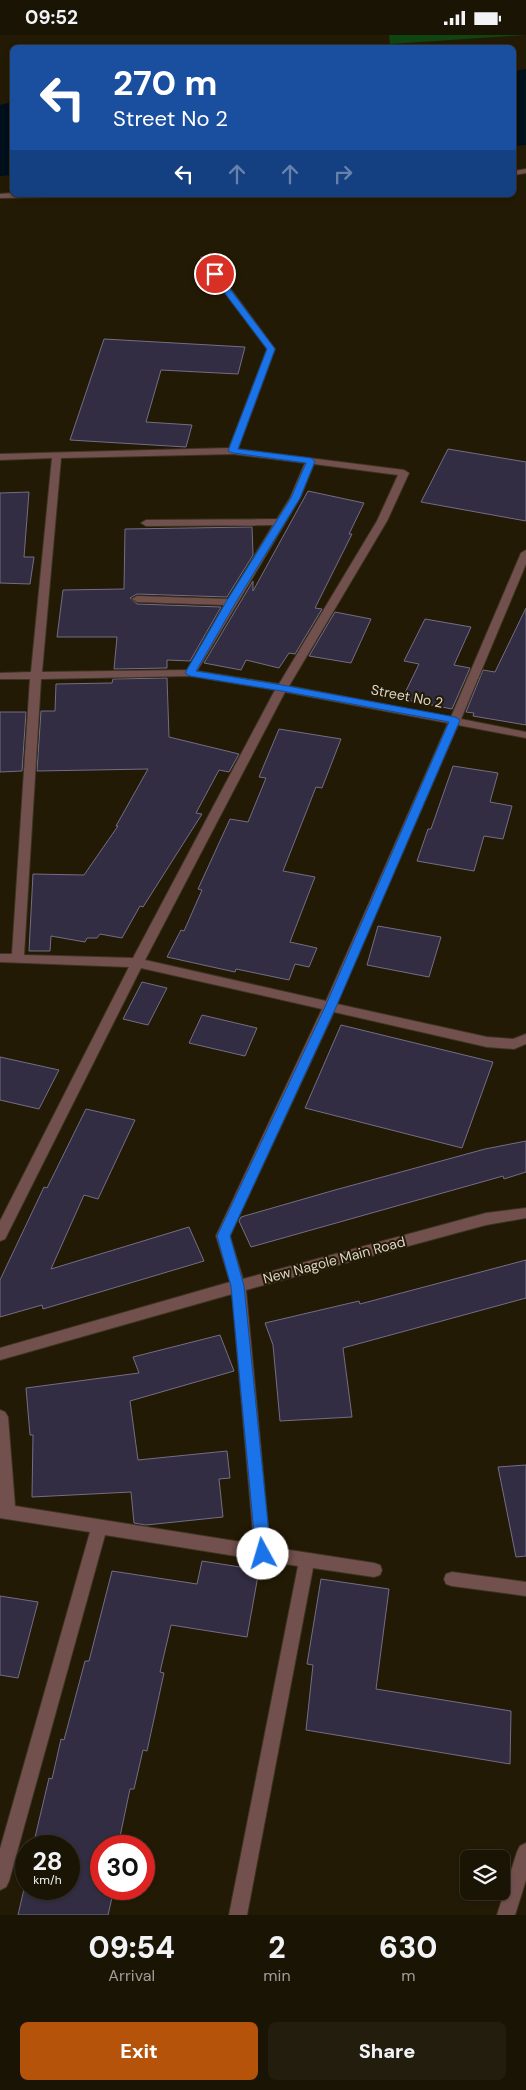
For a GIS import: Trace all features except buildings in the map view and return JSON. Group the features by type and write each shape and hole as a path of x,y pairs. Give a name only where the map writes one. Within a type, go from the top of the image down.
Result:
{"street":[{"path":"204,259 271,349 233,451"},
{"path":"0,457 233,451 404,473 382,521 282,688 138,963 0,1235"},
{"path":"18,957 36,676 57,455"},
{"path":"190,673 231,602 296,498 311,461"},
{"path":"146,523 281,522"},
{"path":"263,1554 238,1286 223,1236 330,1007 526,553"},
{"path":"137,599 231,602"},
{"name":"Street No 2","path":"0,676 190,673 282,688 526,735"},
{"path":"0,958 18,957 138,963 487,1042 514,1044 526,1039"},
{"name":"New Nagole Main Road","path":"0,1354 238,1286 486,1219 526,1213"},
{"path":"0,1417 4,1512 374,1570"},
{"path":"0,1881 99,1528"},
{"path":"238,1915 307,1560"},
{"path":"452,1579 526,1589"},
{"path":"506,1915 526,1852"}],"green space":[{"path":"389,35 526,35 390,44"}],"water":[{"path":"526,69 526,145 516,146 516,71"},
{"path":"10,102 10,175 0,176 0,105"}],"route":[{"path":"215,274 271,349 233,451 311,461 296,498 231,602 190,673 455,720 330,1007 223,1236 238,1286 263,1554"}]}
